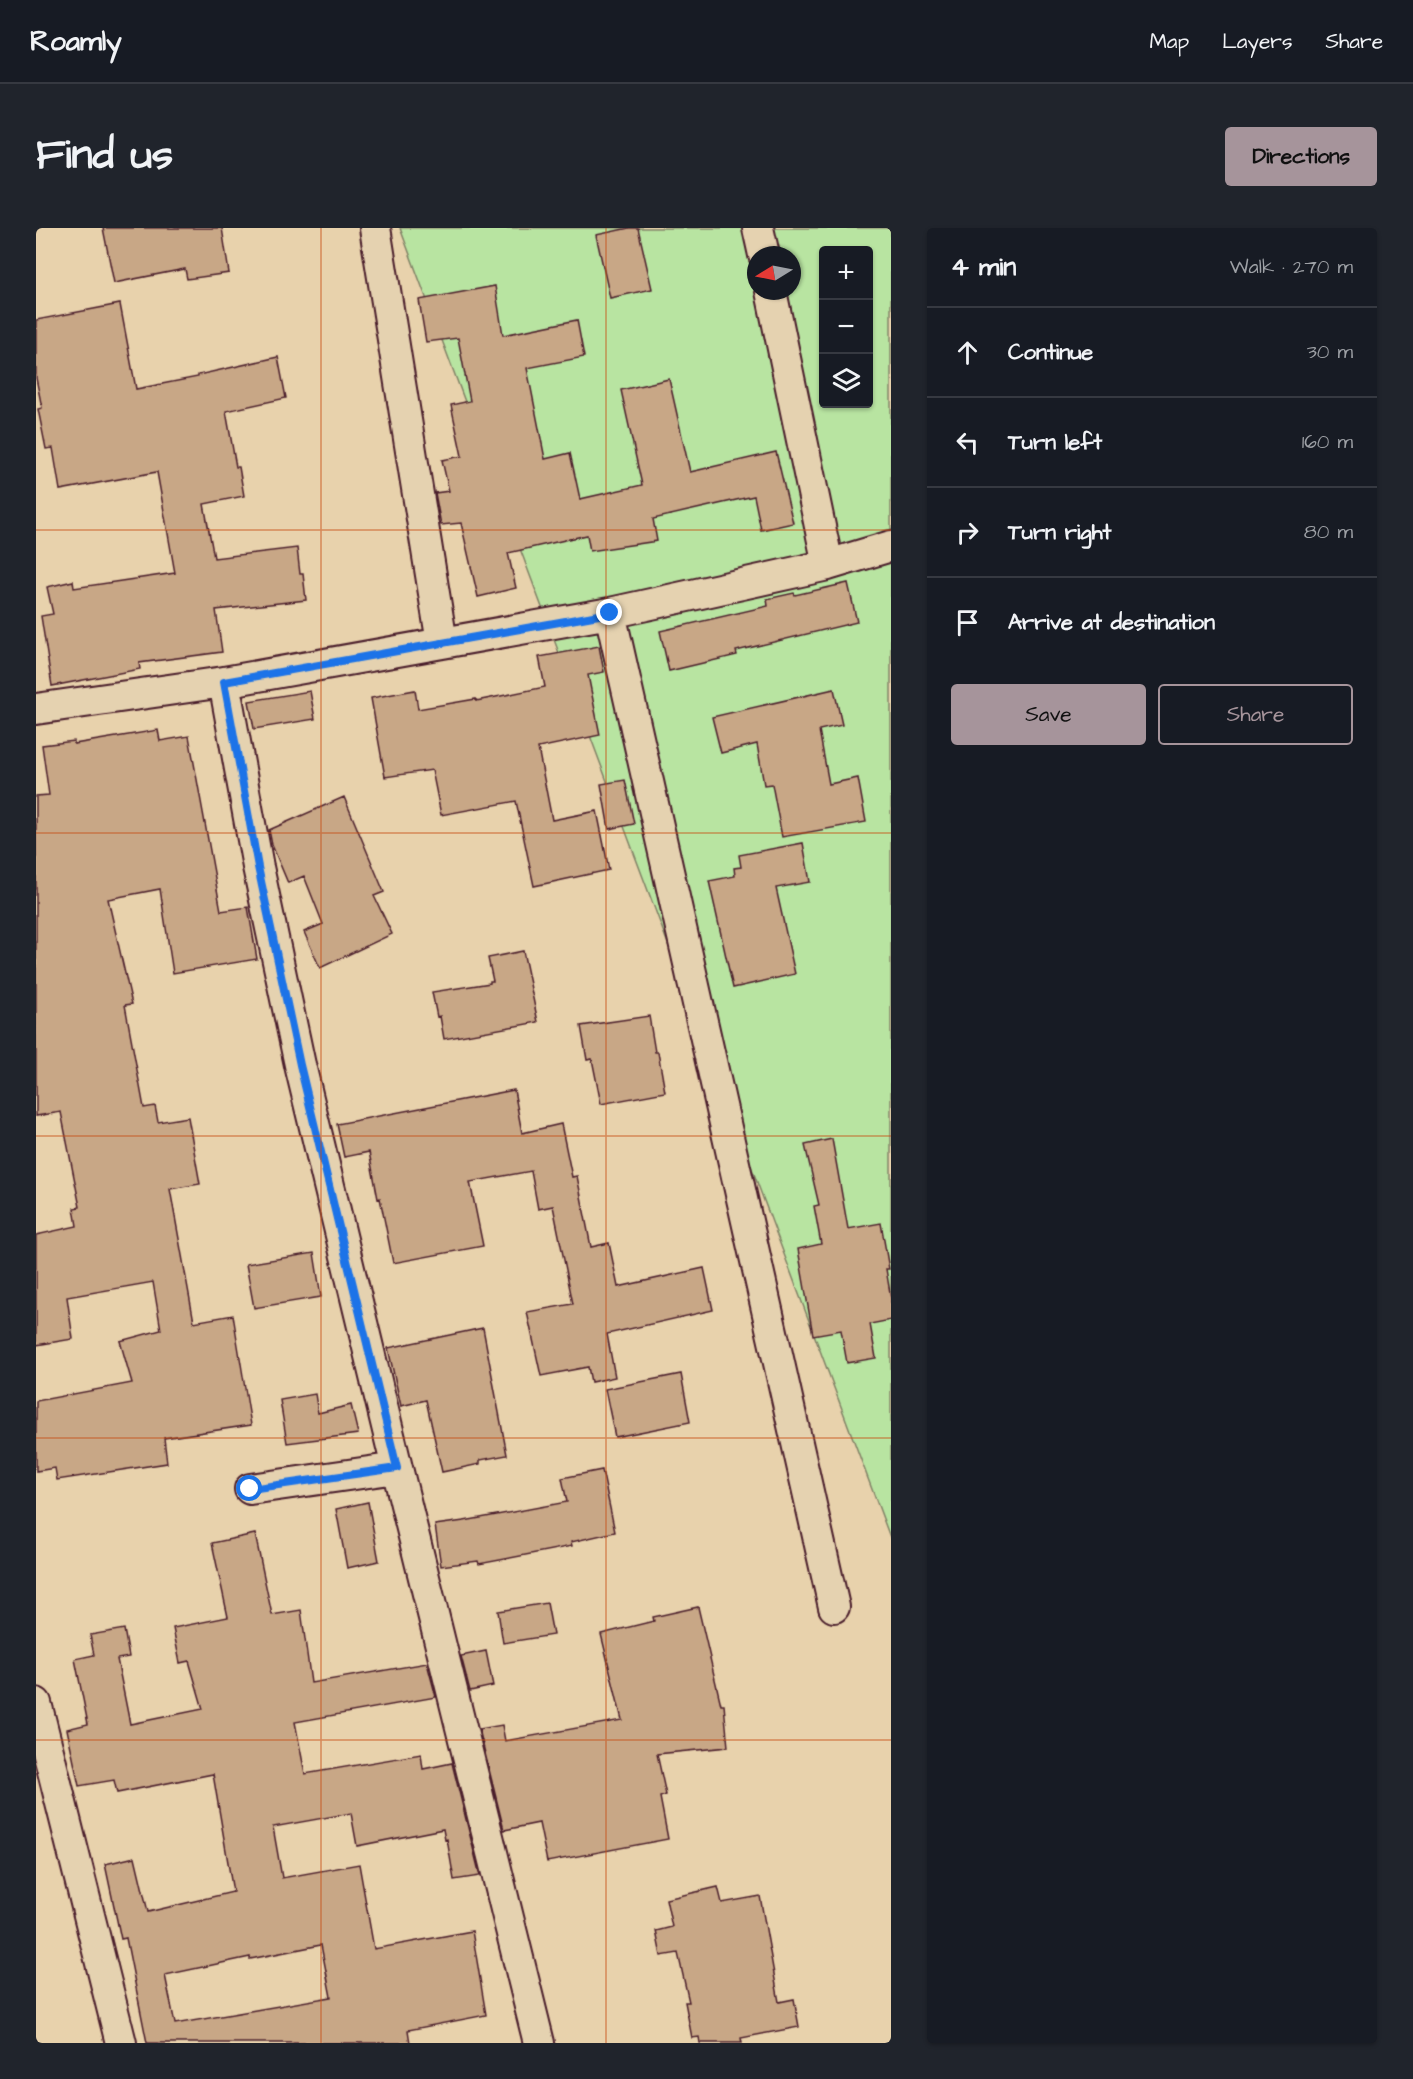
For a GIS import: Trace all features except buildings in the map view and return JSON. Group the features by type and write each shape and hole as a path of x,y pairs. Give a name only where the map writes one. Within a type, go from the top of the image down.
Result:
{"street":[{"path":"375,228 442,643"},
{"path":"758,228 762,246"},
{"path":"773,300 828,566"},
{"path":"36,709 224,682 610,613 828,566 891,546"},
{"path":"610,613 834,1607"},
{"path":"224,682 258,867 300,1065 539,2043"},
{"path":"250,1489 397,1468"},
{"path":"36,1703 121,2043"}],"green space":[{"path":"400,228 891,228 891,1540"}],"route":[{"path":"250,1489 397,1468 300,1065 258,867 224,682 610,613"}]}
